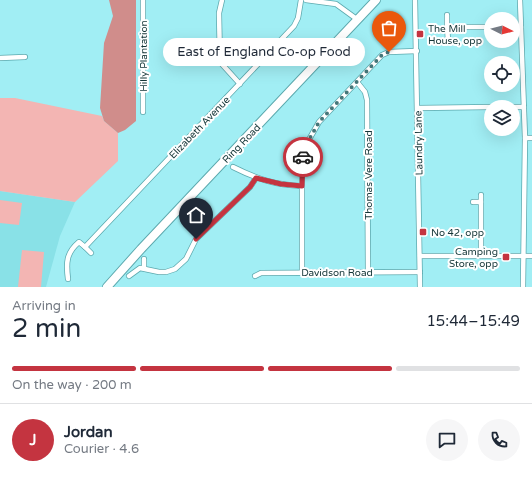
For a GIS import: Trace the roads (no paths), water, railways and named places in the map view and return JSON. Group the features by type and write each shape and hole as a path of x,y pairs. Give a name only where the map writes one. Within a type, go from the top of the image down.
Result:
{"highway":[{"name":"Ring Road","path":"107,287 376,0"}],"street":[{"name":"Hilly Plantation","path":"143,0 143,112"},
{"path":"222,0 219,13 220,62 240,84"},
{"name":"Elizabeth Avenue","path":"86,247 297,22 301,0"},
{"path":"306,0 336,4 358,20"},
{"name":"Laundry Lane","path":"416,0 420,287"},
{"path":"520,0 525,138 523,256 524,287"},
{"path":"447,15 448,40"},
{"path":"447,27 484,27"},
{"path":"302,272 302,186 304,152 312,132 319,122 385,53 417,51"},
{"path":"0,58 25,57"},
{"name":"Thomas Vere Road","path":"357,82 365,92 367,100 368,272"},
{"path":"418,108 484,107"},
{"path":"525,138 532,138"},
{"path":"233,167 256,178 281,184 302,186"},
{"path":"129,276 140,268 159,272 166,272 175,269 186,258 196,239 250,187 256,178"},
{"path":"481,195 481,256"},
{"path":"473,202 481,202"},
{"path":"68,279 67,259 72,248 79,242 91,253"},
{"path":"420,256 532,256"},
{"path":"144,259 144,268"},
{"name":"Davidson Road","path":"255,276 261,273 302,272 420,272"}],"place":[{"name":"The Mill House, opp","path":"420,34"},
{"name":"East of England Co-op Food","path":"389,52"},
{"name":"No 42, opp","path":"423,232"},
{"name":"Camping Store, opp","path":"506,257"}]}
